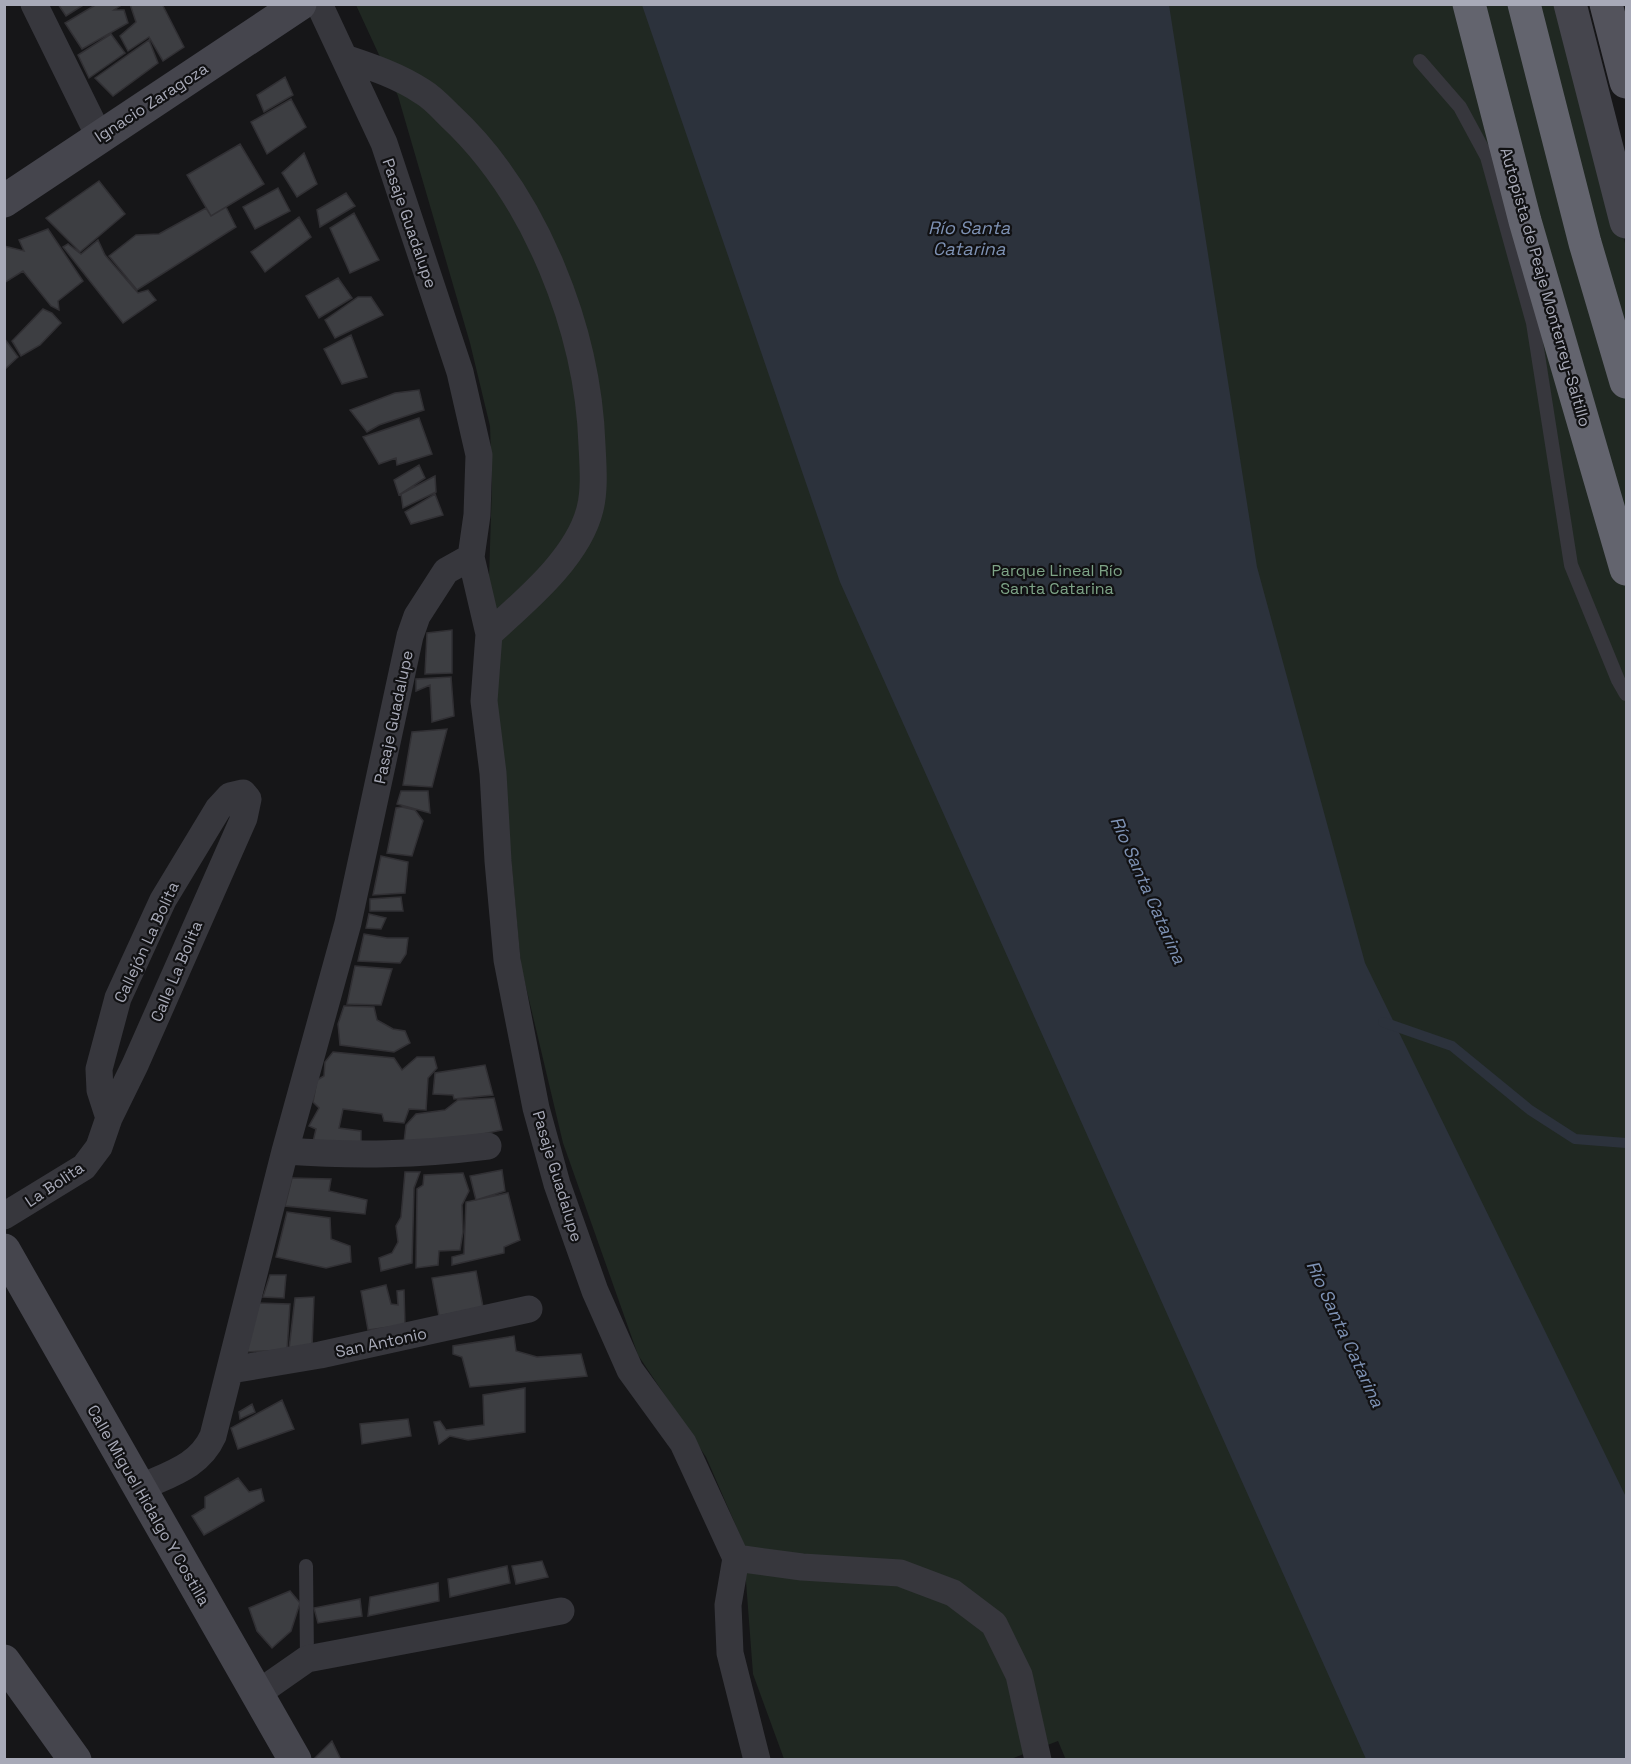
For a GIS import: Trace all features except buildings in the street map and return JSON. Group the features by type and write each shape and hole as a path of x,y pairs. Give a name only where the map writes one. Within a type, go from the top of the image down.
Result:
{"highway":[{"name":"Autopista de Peaje Monterrey-Saltillo","path":"1469,4 1525,221 1626,569"},
{"path":"1524,4 1585,243 1626,382"}],"main road":[{"path":"1606,4 1626,82"}],"street":[{"path":"34,4 99,136"},
{"name":"Ignacio Zaragoza","path":"4,201 300,4"},
{"name":"Pasaje Guadalupe","path":"319,4 384,143 460,372 479,455 477,515 471,557 489,634 484,701 493,773 507,960 536,1108 557,1184 595,1291 625,1360 683,1443 736,1558"},
{"path":"1570,4 1617,156 1626,222"},
{"path":"345,58 389,73 425,93 471,135 514,192 549,264 573,328 591,402 594,469 590,509 573,545 546,581 489,634"},
{"name":"Pasaje Guadalupe","path":"140,1488 196,1461 206,1452 231,1370 285,1151 348,923 410,636 417,616 446,571 471,557"},
{"name":"Callejón La Bolita","path":"109,1118 100,1090 99,1069 118,998 163,900 218,809 230,796 239,793 247,795"},
{"name":"Calle La Bolita","path":"99,1147 109,1118 244,818 248,805 247,795"},
{"path":"135,961 172,980"},
{"path":"285,1151 351,1155 422,1155 488,1146"},
{"name":"La Bolita","path":"4,1216 77,1172 99,1147"},
{"name":"Calle Miguel Hidalgo Y Costilla","path":"4,1250 295,1760"},
{"name":"San Antonio","path":"231,1370 310,1357 530,1309"},
{"path":"757,1760 730,1653 728,1605 736,1558 802,1567 900,1574 953,1593 994,1624 1019,1675 1038,1760"},
{"path":"257,1694 307,1659 561,1611"},
{"path":"4,1661 71,1758"}],"lane":[{"path":"1420,61 1460,107 1486,157 1533,323 1571,565 1618,680 1626,694"},
{"path":"306,1566 307,1659"}],"green space":[{"name":"Parque Lineal Río Santa Catarina","path":"356,5 1576,5 1626,248 1626,1759 1066,1760 1058,1741 1011,1759 784,1759 753,1674 743,1542 706,1457 638,1355 563,1143 521,966 488,609 492,484 490,426 470,343 398,96"}],"water":[{"name":"Río Santa Catarina","path":"642,5 1169,5 1257,567 1365,963 1626,1497 1626,1759 1366,1759 840,582"}],"waterway":[{"path":"1383,1022 1452,1046 1530,1110 1575,1139 1626,1143"}]}
